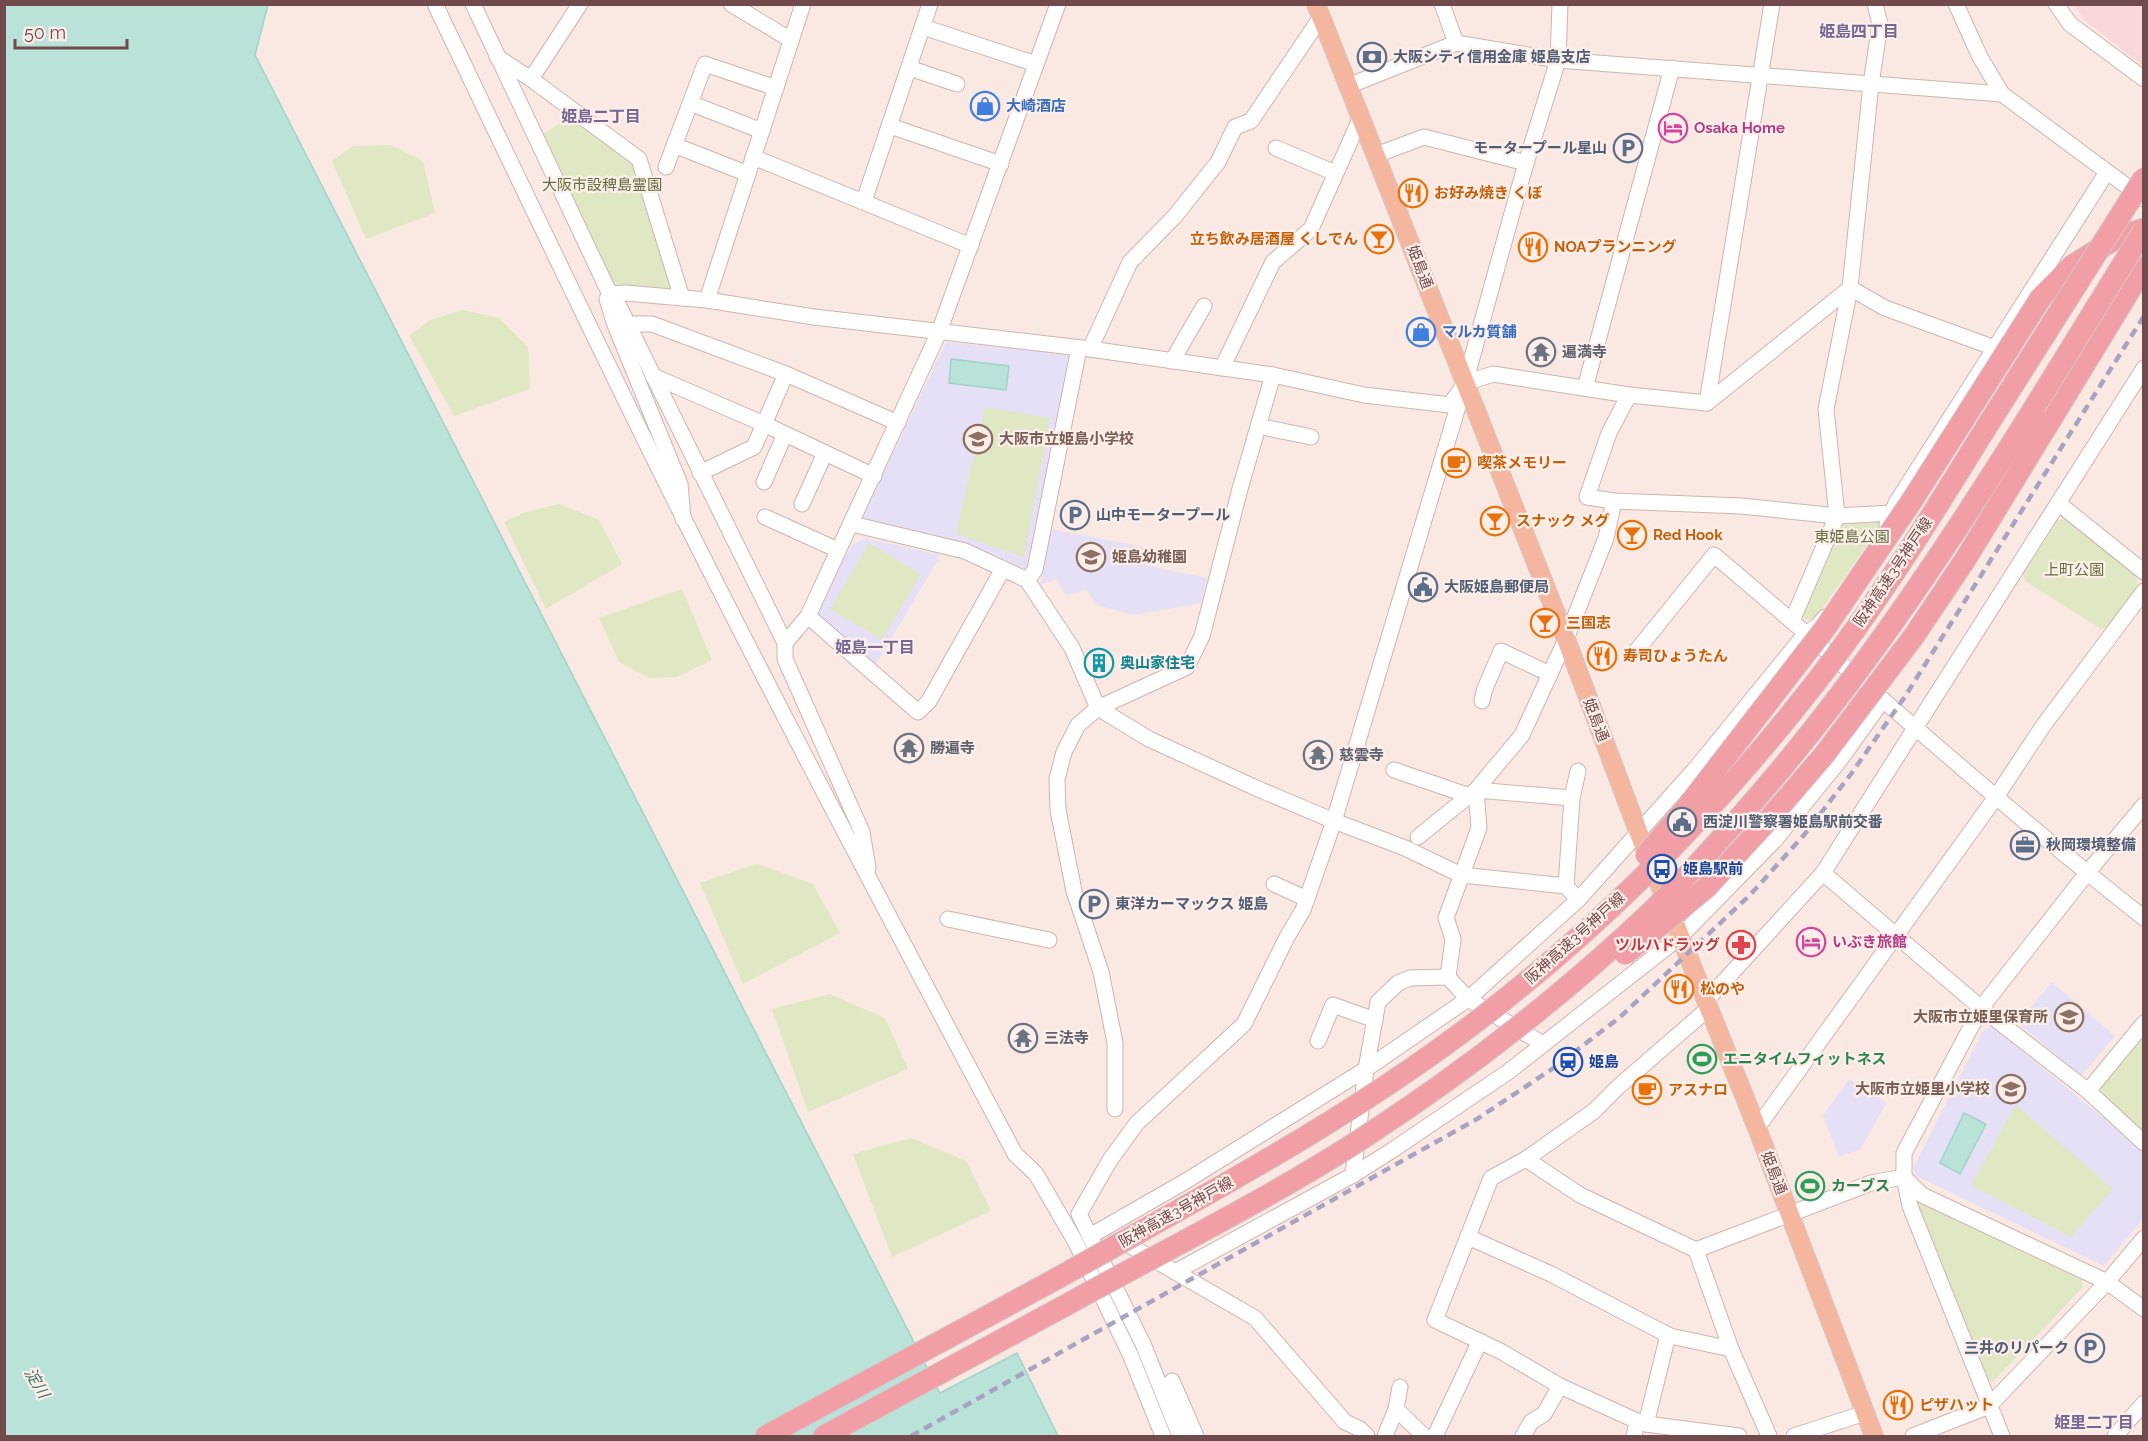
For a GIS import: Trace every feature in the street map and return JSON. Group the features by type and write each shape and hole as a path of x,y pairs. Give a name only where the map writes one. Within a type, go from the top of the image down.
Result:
{"highway":[{"name":"阪神高速3号神戸線","path":"766,1437 1274,1157 1421,1063 1549,963 1617,902 1685,834 1755,756 1816,682 1914,543 2144,178"},
{"name":"阪神高速3号神戸線","path":"824,1437 1263,1196 1364,1137 1434,1090 1502,1039 1567,987 1637,925 1701,861 1775,778 1839,699 1891,628 1938,559 2144,230"},
{"path":"1549,963 1687,807 1826,627 1913,499 2042,296 2072,266 2118,237 2144,230"},
{"path":"1364,1137 1409,1113 1448,1088 1586,984 1707,886 1769,819 1824,755 1914,636 1965,560 2144,267"}],"main road":[{"name":"姫島通","path":"1319,11 1566,639 1638,831 1757,1128 1874,1437"}],"street":[{"path":"435,4 683,519 1015,1154 1036,1174 1075,1241 1130,1354 1163,1437"},
{"path":"473,4 608,290 613,294 785,643 785,659 862,832 871,882"},
{"path":"531,79 580,4"},
{"path":"731,4 791,40"},
{"path":"707,300 803,4"},
{"path":"864,201 930,4"},
{"path":"785,643 808,616 939,332 1058,4"},
{"path":"1442,4 1456,43"},
{"path":"1180,1437 1143,1344 1079,1214 1110,1160 1137,1123 1244,1024 1307,899 1334,821 1465,383 1526,163 1558,60 1560,4"},
{"path":"1707,403 1772,4"},
{"path":"1792,621 1837,516 1826,409 1850,288 1871,84 1880,24 1875,4"},
{"path":"1956,4 1980,57 2002,94 2144,199"},
{"path":"2056,4 2070,24 2144,79"},
{"path":"1027,580 1035,570 1085,349 1130,262 1175,216 1218,162 1234,127 1251,121 1319,11"},
{"path":"922,27 1036,64"},
{"path":"1348,86 1456,43 1558,60 2002,94"},
{"path":"497,57 531,79 639,159 682,298"},
{"path":"666,167 705,64 776,88"},
{"path":"909,68 957,84"},
{"path":"1585,388 1672,68"},
{"path":"690,103 762,130"},
{"path":"1222,368 1273,262 1311,229 1361,117"},
{"path":"890,126 1001,164"},
{"path":"1376,155 1424,138 1526,163"},
{"path":"674,145 748,174"},
{"path":"1276,148 1335,174"},
{"path":"753,157 971,246"},
{"path":"1090,1236 1186,1181 1366,1069 1468,999 1578,900 1696,768 1806,633 1818,626 1889,522 1896,503 2107,171"},
{"path":"683,519 680,484 615,325 608,298 613,294 707,300 813,317 1085,349 1273,375 1364,395 1450,405 1465,383 1493,374 1629,395 1707,403 1850,288"},
{"path":"1850,288 1885,308 1995,348"},
{"path":"1172,361 1204,306"},
{"path":"628,324 652,324 786,374 898,423"},
{"path":"1737,1436 1641,1422 1560,1386 1502,1352 1435,1320 1491,1178 1527,1159 1594,1111 1708,1004 1823,873 2144,368"},
{"path":"700,473 754,447 786,374"},
{"path":"1115,1109 1114,1037 1101,972 1074,891 1058,810 1057,779 1064,752 1078,725 1098,708 1187,667 1202,636 1273,375"},
{"path":"653,376 764,424 874,476"},
{"path":"1629,395 1609,433 1587,497 1614,501 1741,506 1837,516 1892,513"},
{"path":"1258,426 1311,437"},
{"path":"764,482 785,434"},
{"path":"802,504 825,453"},
{"path":"1418,837 1473,793 1522,735 1566,639 1606,538 1614,501"},
{"path":"2058,503 2144,572"},
{"path":"765,517 838,550"},
{"path":"852,524 965,551 1027,580 1072,648 1098,708 1149,739 1334,821 1405,848 1461,875 1566,886 1578,900"},
{"path":"1637,650 1714,555 1996,797 2144,918"},
{"path":"808,616 918,712 929,701 1003,569"},
{"path":"1757,1128 1996,797 2043,726 2144,591"},
{"path":"1482,701 1501,651 1550,674"},
{"path":"1175,1272 1353,1175 1508,1072 1681,936 1775,840 1840,760 1883,700"},
{"path":"1394,770 1473,793 1572,798"},
{"path":"1566,886 1572,798 1578,771"},
{"path":"1448,977 1453,939 1446,918 1479,828 1473,793"},
{"path":"2002,1437 1910,1206 1904,1177 1904,1153 1981,1008 2087,873 2144,805"},
{"path":"1823,873 1981,1008 2088,1091 2144,1143"},
{"path":"1274,884 1307,899"},
{"path":"948,919 1048,940"},
{"path":"1353,1175 1366,1069 1378,1002 1398,983 1410,978 1448,977 1468,999 1543,1044"},
{"path":"1318,1041 1333,1005 1375,1020"},
{"path":"2088,1091 2144,1023"},
{"path":"1527,1159 1580,1195 1696,1250 1731,1348 1769,1437"},
{"path":"1696,1250 1871,1183 1904,1177"},
{"path":"1904,1177 1922,1195 2107,1282 2144,1309"},
{"path":"1090,1236 1127,1244 1255,1318 1345,1422 1360,1429 1367,1437"},
{"path":"1468,1237 1551,1274 1668,1335 1731,1348"},
{"path":"1913,1437 1989,1406 2107,1282 2144,1238"},
{"path":"1634,1437 1641,1422 1668,1335"},
{"path":"1435,1437 1480,1341"},
{"path":"1172,1381 1196,1437"},
{"path":"1523,1437 1531,1422 1544,1414 1560,1386"},
{"path":"1384,1437 1396,1409 1400,1387"},
{"path":"2115,1437 2144,1403"},
{"path":"1396,1409 1424,1437"},
{"path":"1794,1437 1865,1413"}],"shaded area":[{"path":"2075,5 2143,5 2143,66 2084,20"},
{"name":"大阪市立姫島小学校","path":"946,342 1067,354 1073,362 1031,565 1025,569 967,546 870,523 863,516"},
{"path":"1051,529 1148,548 1145,565 1207,578 1202,603 1134,615 1097,605 1086,590 1066,595 1055,579 1040,585"},
{"path":"864,538 941,555 876,664 820,619 817,610 851,546"},
{"path":"2052,982 2115,1036 2081,1076 2018,1023"},
{"name":"大阪市立姫里小学校","path":"1993,1027 2143,1150 2143,1219 2104,1266 1916,1176 1913,1168 1984,1029"},
{"path":"1849,1079 1886,1103 1861,1149 1839,1157 1823,1115"}],"green space":[{"name":"大阪市設稗島霊園","path":"571,116 632,163 672,291 611,286 539,137"},
{"path":"391,145 423,161 435,213 366,239 332,161 353,146"},
{"path":"463,310 499,318 528,347 530,389 454,416 409,335 430,320"},
{"path":"985,407 1050,418 1024,557 956,534"},
{"path":"559,504 599,520 622,564 546,609 504,522 526,512"},
{"name":"東姫島公園","path":"1880,519 1883,522 1815,619 1805,620 1803,609 1841,520"},
{"name":"上町公園","path":"2058,520 2067,520 2136,573 2138,586 2107,628 2101,629 2025,581 2023,574"},
{"path":"869,543 921,574 882,640 830,609"},
{"path":"682,589 712,660 677,677 649,678 619,662 599,618"},
{"path":"757,864 813,884 840,933 743,984 700,883"},
{"path":"830,994 885,1018 908,1069 808,1112 772,1009"},
{"path":"2143,1033 2143,1130 2102,1096 2101,1083"},
{"path":"2016,1105 2113,1189 2071,1237 1971,1185"},
{"path":"911,1138 966,1161 991,1211 892,1257 853,1154"},
{"path":"1920,1197 2081,1277 2083,1287 1993,1382 1985,1381 1915,1202"}],"water":[{"name":"淀川","path":"5,5 268,5 255,55 940,1393 1017,1353 1058,1436 5,1436"},
{"path":"951,359 1009,366 1006,390 949,383"},
{"path":"1964,1113 1986,1124 1960,1174 1940,1163"}],"railway":[{"path":"911,1436 1477,1119 1552,1069 1619,1018 1750,895 1804,835 1851,774 1904,698 2144,316"}],"place":[{"name":"大阪シティ信用金庫 姫島支店","path":"1372,57"},
{"name":"大崎酒店","path":"985,106"},
{"name":"Osaka Home","path":"1673,128"},
{"name":"モータープール星山","path":"1628,148"},
{"name":"お好み焼き くぼ","path":"1413,193"},
{"name":"立ち飲み居酒屋 くしでん","path":"1379,239"},
{"name":"NOAプランニング","path":"1533,247"},
{"name":"マルカ質舗","path":"1421,332"},
{"name":"遍満寺","path":"1541,352"},
{"name":"大阪市立姫島小学校","path":"978,439"},
{"name":"喫茶メモリー","path":"1456,463"},
{"name":"山中モータープール","path":"1075,515"},
{"name":"スナック メグ","path":"1495,521"},
{"name":"Red Hook","path":"1632,535"},
{"name":"姫島幼稚園","path":"1091,557"},
{"name":"大阪姫島郵便局","path":"1423,587"},
{"name":"三国志","path":"1545,623"},
{"name":"寿司ひょうたん","path":"1602,656"},
{"name":"奥山家住宅","path":"1099,663"},
{"name":"勝遍寺","path":"909,748"},
{"name":"慈雲寺","path":"1318,755"},
{"name":"西淀川警察署姫島駅前交番","path":"1682,822"},
{"name":"秋岡環境整備","path":"2025,845"},
{"name":"姫島駅前","path":"1662,869"},
{"name":"東洋カーマックス 姫島","path":"1094,904"},
{"name":"いぶき旅館","path":"1811,942"},
{"name":"ツルハドラッグ","path":"1741,945"},
{"name":"松のや","path":"1679,989"},
{"name":"大阪市立姫里保育所","path":"2069,1017"},
{"name":"三法寺","path":"1023,1038"},
{"name":"エニタイムフィットネス","path":"1702,1059"},
{"name":"姫島","path":"1568,1062"},
{"name":"大阪市立姫里小学校","path":"2011,1089"},
{"name":"アスナロ","path":"1647,1090"},
{"name":"カーブス","path":"1810,1186"},
{"name":"三井のリパーク","path":"2090,1348"},
{"name":"ピザハット","path":"1898,1405"}],"district":[{"name":"姫島四丁目","path":"1859,31"},
{"name":"姫島二丁目","path":"601,116"},
{"name":"姫島一丁目","path":"875,647"},
{"name":"姫里二丁目","path":"2094,1422"}]}
